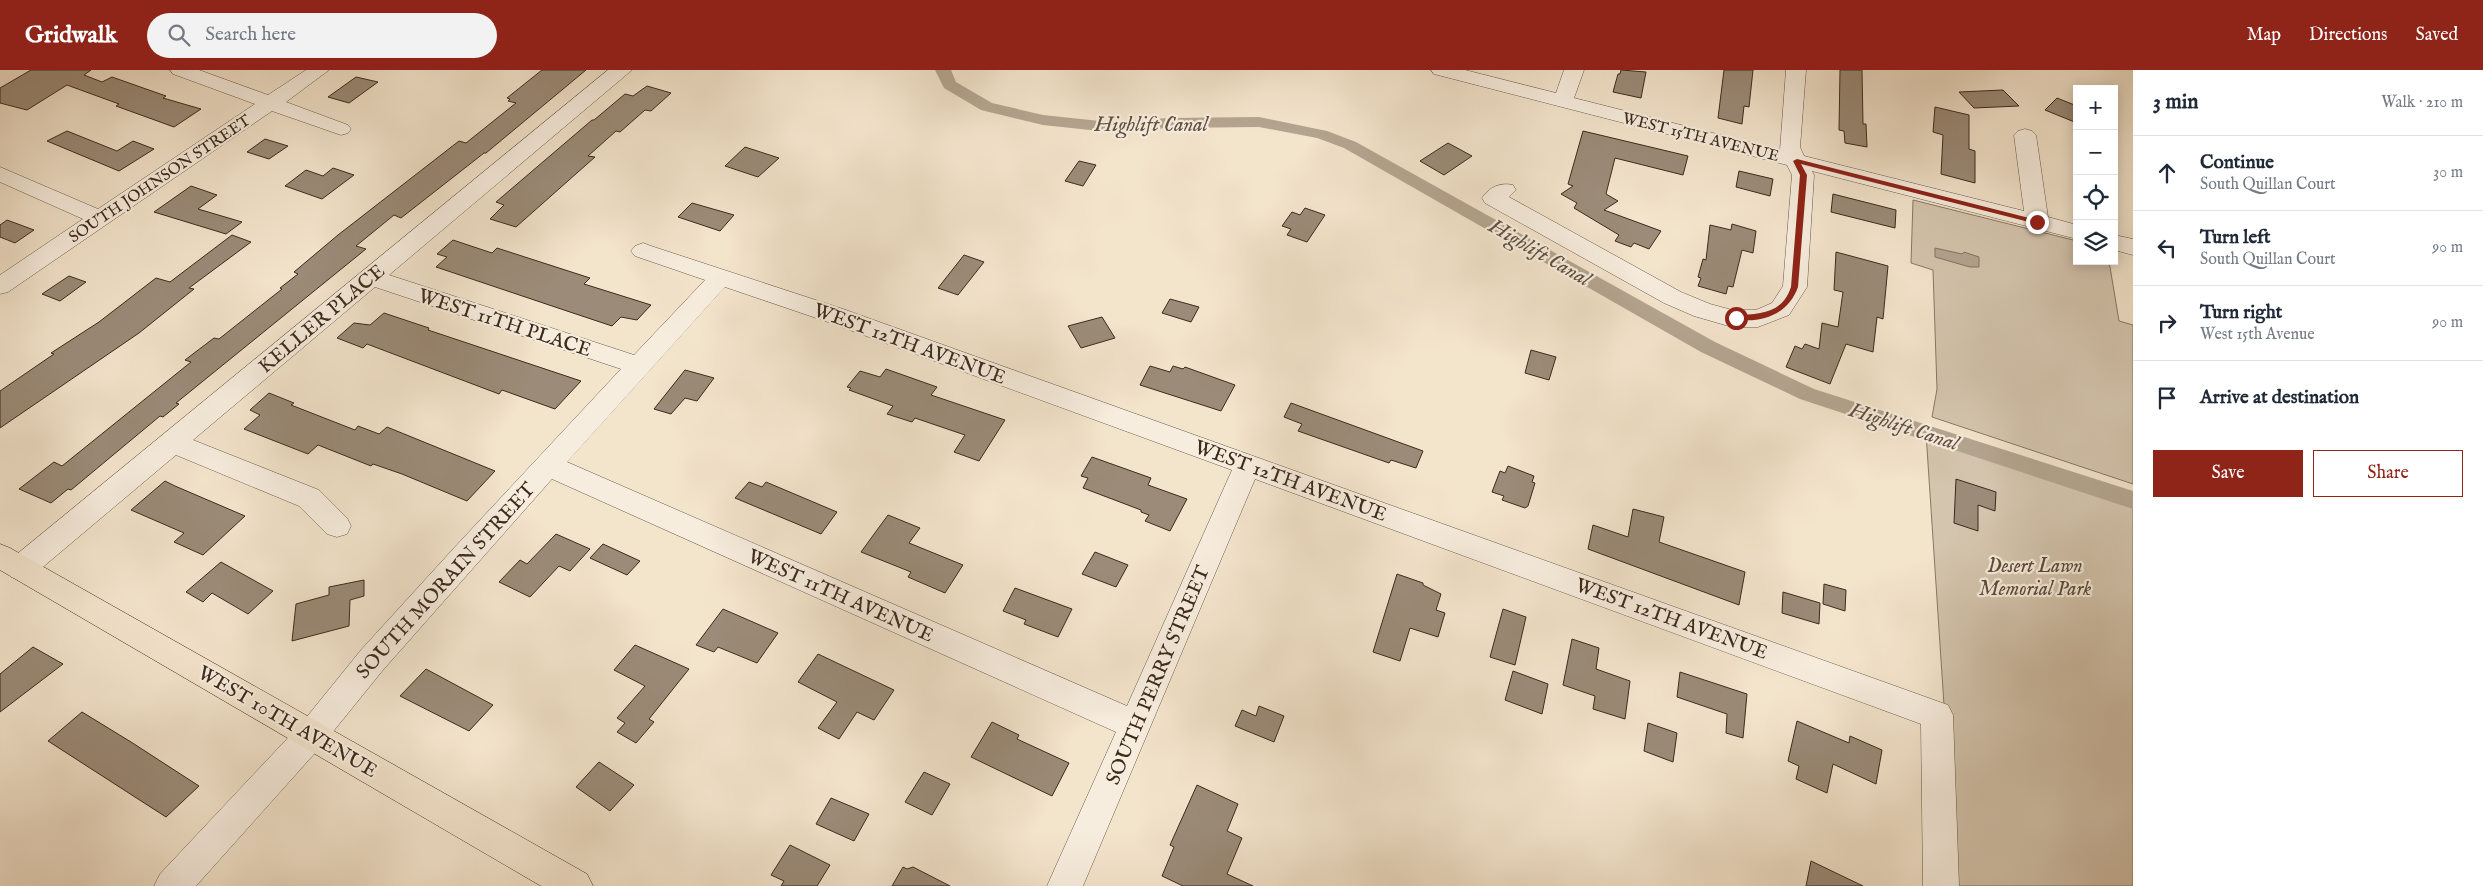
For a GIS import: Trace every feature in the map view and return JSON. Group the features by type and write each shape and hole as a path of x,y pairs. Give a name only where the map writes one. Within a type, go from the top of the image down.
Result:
{"main road":[{"name":"WEST 10TH AVENUE","path":"11,562 576,886"}],"street":[{"path":"180,70 341,129"},
{"name":"SOUTH JOHNSON STREET","path":"0,286 319,70"},
{"name":"KELLER PLACE","path":"11,562 172,442 605,82 622,70"},
{"name":"WEST 15TH AVENUE","path":"1441,70 2073,231"},
{"path":"1563,101 1574,70"},
{"path":"1506,190 1493,198 1678,301 1719,316 1754,318 1779,311 1787,303 1795,287 1803,175 1789,147 1796,70"},
{"path":"2025,136 2037,222"},
{"path":"0,174 100,218"},
{"path":"2118,243 2133,246"},
{"name":"WEST 12TH AVENUE","path":"643,251 834,314 1937,715 1942,886"},
{"name":"WEST 11TH PLACE","path":"371,277 639,366"},
{"name":"SOUTH MORAIN STREET","path":"172,886 312,734 372,660 721,277"},
{"path":"172,442 309,498 337,526"},
{"name":"SOUTH PERRY STREET","path":"1065,886 1248,464"},
{"name":"WEST 11TH AVENUE","path":"548,465 1135,725"}],"green space":[{"path":"1913,200 2073,240 2073,265 2110,265 2119,321 2133,325 2133,484 1932,417 1937,389 1933,270 1911,263"},
{"name":"Desert Lawn Memorial Park","path":"1926,433 2133,506 2133,886 1956,886"}],"shaded area":[{"path":"1935,248 1962,254 1964,252 1979,257 1979,267 1970,267 1935,257"}],"building":[{"path":"31,70 91,70 84,75 102,82 112,77 166,96 163,98 201,109 174,127 116,106 119,104 67,85 27,110 0,103 0,88"},
{"path":"542,70 586,70 486,153 401,218 394,215 356,246 366,249 176,403 179,404 163,417 160,416 71,490 68,489 51,503 19,489 54,462 62,466 191,362 185,360 214,338 219,339 282,289 280,288 298,274 294,272 338,235 459,141 466,143 516,103 508,101 510,99 507,98"},
{"path":"1621,70 1646,72 1641,98 1613,92"},
{"path":"1724,70 1753,70 1749,107 1744,106 1742,124 1718,118"},
{"path":"1840,70 1862,70 1863,124 1866,124 1867,147 1845,143 1844,131 1839,130"},
{"path":"356,77 378,82 349,103 328,97"},
{"path":"647,86 671,93 651,111 645,110 620,132 616,131 588,156 595,157 516,227 490,219 504,205 496,202 592,120 625,94 633,96"},
{"path":"2003,90 2019,106 1974,108 1959,92"},
{"path":"2057,98 2073,104 2073,121 2045,110"},
{"path":"1935,107 1969,115 1969,149 1975,151 1975,183 1941,174 1943,135 1933,132"},
{"path":"67,131 117,151 133,141 154,149 119,171 47,141"},
{"path":"1583,131 1688,156 1683,175 1615,158 1606,194 1618,201 1604,210 1661,231 1649,249 1634,243 1631,247 1615,241 1619,235 1574,208 1577,203 1561,194 1573,186 1568,184"},
{"path":"265,139 288,146 269,159 247,152"},
{"path":"1448,143 1472,156 1444,175 1420,161"},
{"path":"745,147 779,158 758,177 725,166"},
{"path":"1079,161 1096,165 1083,186 1065,181"},
{"path":"333,168 354,175 322,199 285,186 306,170 323,176"},
{"path":"1739,171 1773,179 1770,196 1736,187"},
{"path":"191,186 217,195 198,209 242,222 226,234 154,212"},
{"path":"1833,194 1896,210 1895,228 1831,212"},
{"path":"692,203 734,215 720,231 678,217"},
{"path":"1305,208 1325,215 1307,242 1287,235 1291,229 1282,226 1292,212 1300,215"},
{"path":"7,220 34,230 15,243 0,237 0,225"},
{"path":"1732,224 1756,231 1753,253 1742,250 1733,287 1728,286 1726,294 1698,286 1701,278 1698,277 1703,259 1706,260 1710,225 1731,230"},
{"path":"232,235 251,242 189,288 194,289 139,333 0,428 0,391 54,354 51,353 99,322 156,278 170,282"},
{"path":"453,240 492,253 497,248 590,278 584,284 651,305 637,320 621,317 612,326 436,267 447,257 437,254"},
{"path":"1836,252 1888,266 1883,319 1877,317 1873,352 1846,344 1830,384 1786,367 1795,346 1802,349 1805,344 1819,349 1822,323 1838,327 1843,292 1834,290"},
{"path":"964,255 984,262 958,295 938,288"},
{"path":"69,276 86,282 60,301 42,294"},
{"path":"1170,299 1199,307 1191,322 1162,313"},
{"path":"384,313 429,328 428,330 581,381 555,409 502,390 499,394 367,344 363,348 337,338 354,323 370,325"},
{"path":"1102,317 1115,338 1081,348 1068,326"},
{"path":"1531,350 1556,357 1549,380 1525,373"},
{"path":"1150,366 1170,372 1173,366 1183,369 1185,367 1235,385 1221,411 1140,385"},
{"path":"886,369 937,387 931,395 1005,420 979,461 954,452 965,435 915,418 912,422 887,414 893,406 849,390 851,388 847,387 860,371 880,377"},
{"path":"685,370 714,378 697,401 685,398 671,414 654,409"},
{"path":"269,393 294,403 291,405 355,430 358,426 379,434 387,427 495,471 467,501 402,474 373,464 371,466 318,445 308,454 244,429 260,415 250,410"},
{"path":"1291,403 1423,451 1416,468 1391,460 1389,463 1298,431 1302,424 1284,417"},
{"path":"1092,457 1151,478 1148,485 1187,499 1170,531 1145,521 1149,515 1141,512 1141,510 1083,488 1088,478 1081,476"},
{"path":"1508,466 1534,476 1532,482 1535,483 1528,506 1525,508 1502,500 1504,496 1492,492 1500,471 1505,473"},
{"path":"1956,479 1996,492 1995,511 1978,505 1978,531 1954,523"},
{"path":"165,481 245,516 203,555 174,542 184,533 131,510"},
{"path":"749,482 762,487 766,482 837,512 821,534 735,498"},
{"path":"1633,509 1664,517 1659,542 1745,572 1739,605 1588,549 1593,525 1628,537"},
{"path":"888,515 920,528 909,543 963,565 945,593 908,577 911,572 861,552"},
{"path":"556,534 590,549 570,571 559,566 530,597 499,582 520,560 527,564"},
{"path":"603,544 640,561 627,575 590,558"},
{"path":"1095,552 1128,565 1116,587 1082,574"},
{"path":"221,562 273,591 248,614 212,593 203,602 186,592"},
{"path":"1397,574 1423,583 1423,585 1441,594 1436,610 1445,613 1438,637 1410,628 1400,661 1373,652"},
{"path":"364,580 364,596 350,600 349,626 292,641 296,604 329,595 329,587"},
{"path":"1824,584 1846,590 1845,611 1823,604"},
{"path":"1015,588 1072,609 1058,637 1024,624 1026,620 1003,611"},
{"path":"1783,592 1820,603 1819,624 1782,613"},
{"path":"723,609 778,633 757,663 718,647 714,652 696,645"},
{"path":"1503,609 1526,617 1515,665 1490,657"},
{"path":"1572,639 1599,648 1596,669 1630,681 1625,719 1593,709 1595,696 1563,685"},
{"path":"635,645 689,669 649,719 654,722 636,743 617,732 625,723 617,718 645,686 614,670"},
{"path":"33,647 63,664 0,712 0,674"},
{"path":"818,654 894,690 874,720 857,712 839,739 818,728 837,702 798,682"},
{"path":"426,669 493,705 469,731 400,696"},
{"path":"1513,671 1548,684 1542,714 1505,700"},
{"path":"1680,672 1747,694 1743,738 1726,733 1727,714 1677,697"},
{"path":"1259,706 1284,716 1274,742 1235,726 1242,710 1256,716"},
{"path":"82,712 199,786 166,817 48,741"},
{"path":"1797,721 1849,743 1850,736 1882,750 1876,784 1833,764 1827,793 1796,779 1799,766 1788,761"},
{"path":"992,722 1019,735 1017,739 1069,763 1052,796 971,757"},
{"path":"1648,723 1677,733 1673,762 1644,751"},
{"path":"599,762 634,785 610,811 576,787"},
{"path":"924,772 950,784 932,815 905,802"},
{"path":"1197,785 1238,804 1227,831 1242,838 1227,874 1253,886 1183,886 1162,876 1174,847 1170,845"},
{"path":"831,798 869,814 854,841 816,824"},
{"path":"790,845 830,865 817,886 781,886 784,881 771,875"},
{"path":"1811,861 1863,886 1806,886"},
{"path":"903,867 907,869 913,867 950,886 892,886"}],"waterway":[{"name":"Highlift Canal","path":"943,70 949,85 987,107 1043,120 1109,127 1169,123 1259,122 1321,134 1350,145 1708,347 1807,394 2133,500"}],"route":[{"path":"1736,318 1767,316 1779,311 1792,296 1795,287 1803,175 1797,161 2037,222"}]}
